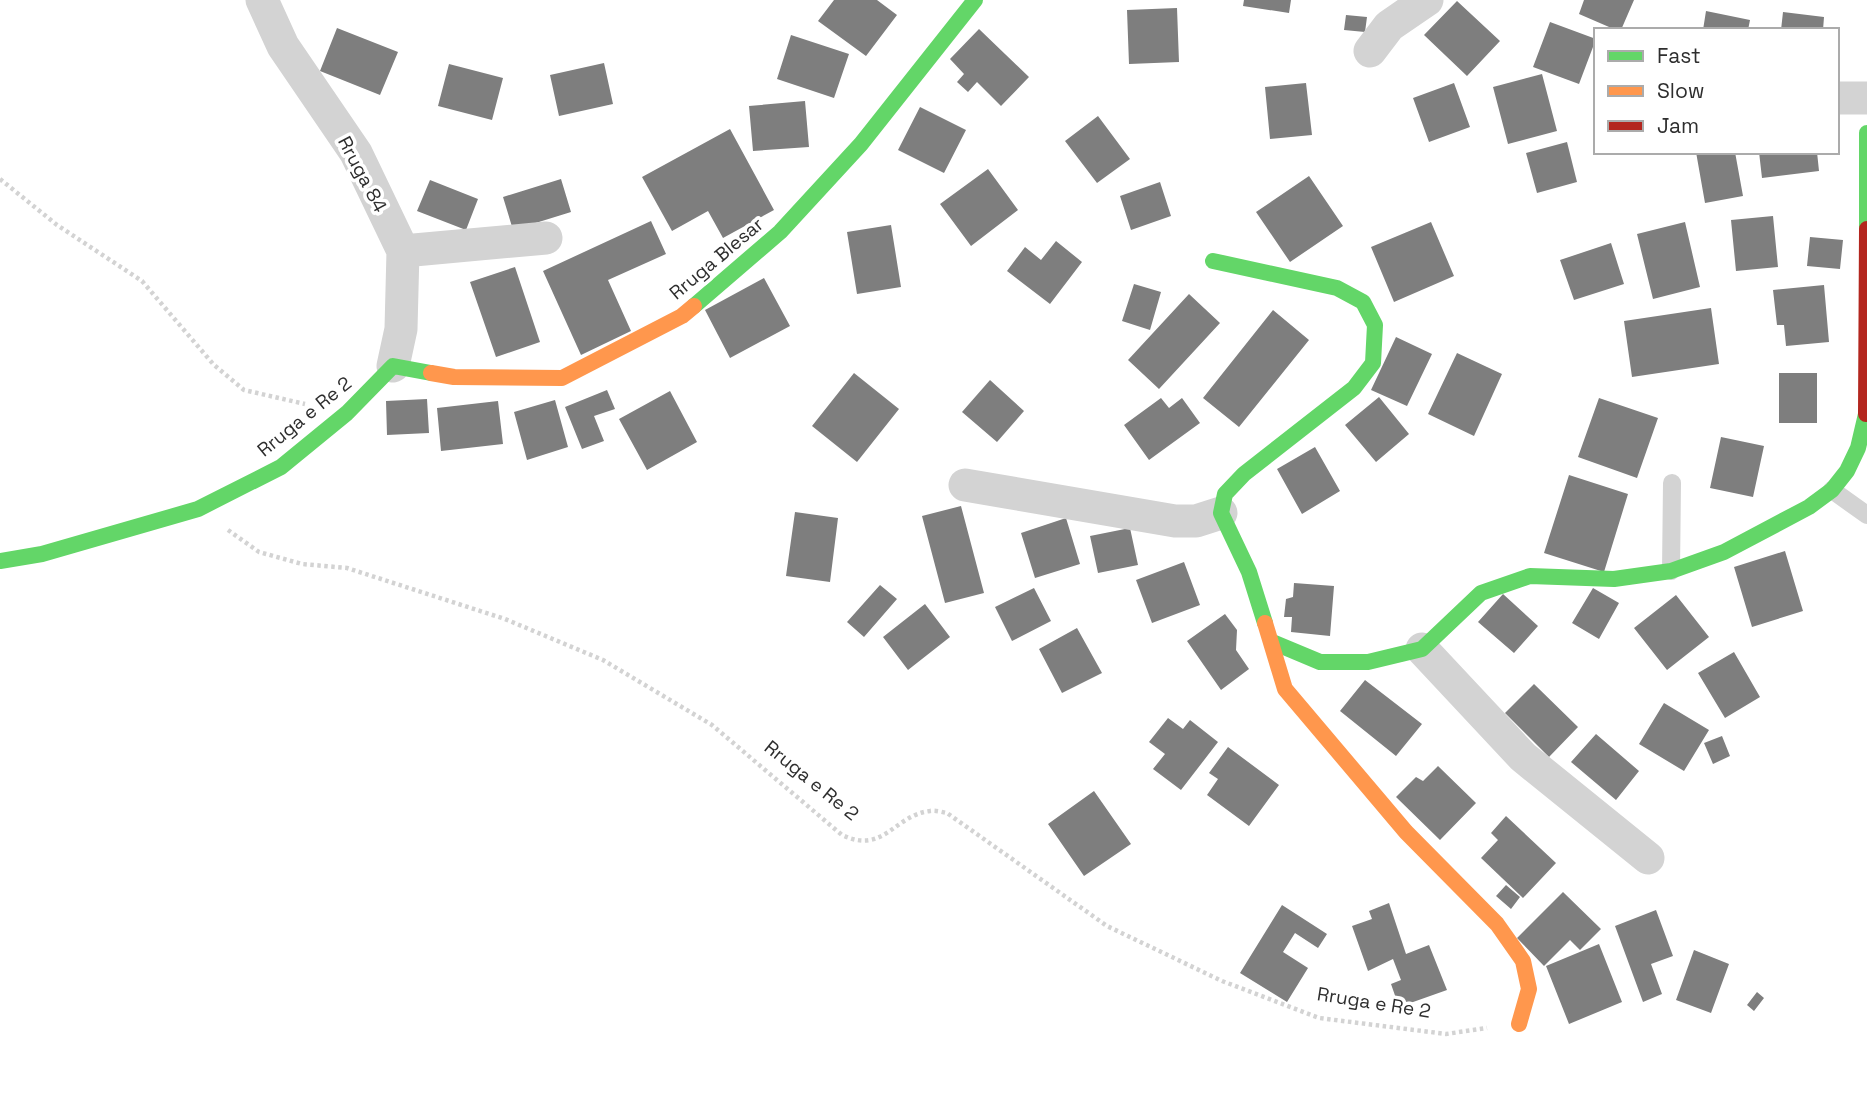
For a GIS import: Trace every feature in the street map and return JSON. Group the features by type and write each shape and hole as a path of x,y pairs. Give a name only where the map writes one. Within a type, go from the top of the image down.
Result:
{"street":[{"name":"Rruga 84","path":"262,0 283,46 356,153 403,251 401,329 393,366"},
{"name":"Rruga Blesar","path":"393,366 453,377 562,378 682,316 789,223 861,144 973,0"},
{"path":"1370,51 1389,26 1427,0"},
{"path":"1839,98 1867,98"},
{"path":"1272,642 1320,662 1368,662 1422,649 1481,593 1530,576 1614,579 1671,571 1724,552 1809,507 1832,490 1847,471 1858,448 1866,414 1867,133"},
{"path":"403,251 546,238"},
{"path":"1213,261 1337,288 1363,302 1375,325 1373,363 1354,388 1244,474 1225,494 1221,513 1249,572 1285,689 1406,832 1497,924 1523,961 1529,989 1519,1024"},
{"name":"Rruga e Re 2","path":"0,561 42,554 198,509 281,467 347,413 393,366"},
{"path":"965,485 1175,521 1196,521 1221,513"},
{"path":"1422,649 1523,757 1648,858"}],"lane":[{"path":"1671,571 1672,484"},
{"path":"1832,490 1867,515"}],"path":[{"path":"0,179 57,225 142,281 214,365 244,390 347,413"},
{"name":"Rruga e Re 2","path":"198,509 259,552 302,564 347,568 505,619 603,660 712,725 842,835 855,841 869,842 911,817 930,811 947,813 1107,926 1222,981 1319,1018 1446,1034 1519,1024"}],"building":[{"path":"834,0 877,0 897,15 866,56 818,21"},
{"path":"1244,0 1291,0 1289,13 1243,6"},
{"path":"1584,0 1634,0 1622,28 1611,28 1579,14"},
{"path":"1457,1 1500,41 1467,76 1424,35"},
{"path":"1177,8 1179,62 1129,64 1127,10"},
{"path":"1706,11 1750,20 1748,28 1703,28"},
{"path":"1783,12 1824,17 1823,28 1781,28"},
{"path":"1346,15 1367,17 1365,32 1344,30"},
{"path":"1550,22 1594,38 1579,84 1533,67"},
{"path":"337,28 398,52 380,95 320,71"},
{"path":"979,29 1029,77 1001,106 977,82 968,92 957,82 964,74 950,59"},
{"path":"791,35 849,54 834,98 777,79"},
{"path":"604,63 613,104 559,116 550,75"},
{"path":"449,64 503,78 492,120 438,106"},
{"path":"1542,74 1557,131 1508,144 1493,87"},
{"path":"1306,83 1312,135 1270,139 1265,87"},
{"path":"1454,83 1470,127 1429,142 1413,98"},
{"path":"805,101 809,147 753,151 749,106"},
{"path":"920,107 966,130 944,173 898,150"},
{"path":"1098,116 1130,159 1097,183 1065,141"},
{"path":"730,129 774,210 723,238 708,211 672,231 642,177"},
{"path":"1567,142 1577,182 1537,193 1526,153"},
{"path":"1696,154 1735,154 1743,196 1705,203"},
{"path":"1759,154 1817,154 1819,171 1762,178"},
{"path":"988,169 1018,210 971,246 940,204"},
{"path":"1309,176 1343,226 1290,262 1256,212"},
{"path":"561,179 571,212 513,230 503,197"},
{"path":"430,180 478,199 466,230 417,211"},
{"path":"1160,182 1171,216 1131,230 1120,196"},
{"path":"1773,216 1778,267 1736,271 1731,220"},
{"path":"651,221 666,254 608,280 631,331 581,355 543,271"},
{"path":"1431,222 1454,276 1394,302 1371,247"},
{"path":"1685,222 1700,287 1653,299 1637,234"},
{"path":"891,225 901,287 857,294 847,232"},
{"path":"1810,237 1843,240 1840,269 1807,266"},
{"path":"1056,241 1082,262 1050,304 1007,271 1025,247 1041,260"},
{"path":"1611,243 1624,284 1574,300 1560,260"},
{"path":"515,267 540,342 496,357 470,282"},
{"path":"764,278 790,326 730,358 705,310"},
{"path":"1134,284 1161,292 1150,330 1122,321"},
{"path":"1824,285 1829,342 1786,346 1784,325 1777,325 1773,290"},
{"path":"1189,294 1220,323 1159,389 1128,360"},
{"path":"1711,308 1719,364 1632,377 1624,321"},
{"path":"1273,310 1309,340 1239,427 1203,398"},
{"path":"1396,337 1432,354 1407,406 1371,390"},
{"path":"1457,353 1502,374 1474,436 1428,414"},
{"path":"854,373 899,409 857,462 812,426"},
{"path":"1779,373 1817,373 1817,423 1779,423"},
{"path":"990,380 1024,411 997,442 962,412"},
{"path":"607,390 615,409 594,416 604,441 582,449 565,407"},
{"path":"670,391 697,442 647,470 619,419"},
{"path":"1379,397 1409,434 1376,462 1345,425"},
{"path":"1161,398 1169,408 1182,398 1200,423 1149,460 1124,425"},
{"path":"1599,398 1658,418 1637,478 1578,457"},
{"path":"427,399 429,433 387,435 386,401"},
{"path":"555,400 568,447 527,460 514,412"},
{"path":"498,401 503,444 441,451 437,408"},
{"path":"1721,437 1764,446 1753,497 1710,488"},
{"path":"1315,447 1340,491 1302,514 1277,469"},
{"path":"1569,475 1628,494 1604,572 1544,553"},
{"path":"961,506 984,593 945,603 922,516"},
{"path":"795,512 838,518 830,582 786,576"},
{"path":"1066,518 1080,564 1035,578 1021,533"},
{"path":"1130,528 1138,565 1098,573 1090,536"},
{"path":"1785,551 1803,611 1752,627 1734,567"},
{"path":"1184,562 1200,605 1152,623 1136,580"},
{"path":"1294,583 1334,586 1330,636 1291,632 1292,617 1284,617 1286,599 1293,597"},
{"path":"880,585 897,599 864,637 847,622"},
{"path":"1034,588 1051,621 1012,641 995,607"},
{"path":"1593,588 1619,603 1599,639 1572,623"},
{"path":"1503,594 1538,626 1514,653 1478,622"},
{"path":"1676,595 1709,637 1667,670 1634,628"},
{"path":"925,604 950,637 908,670 883,637"},
{"path":"1225,614 1237,630 1236,650 1249,669 1221,690 1187,641"},
{"path":"1077,628 1102,673 1062,693 1039,649"},
{"path":"1734,652 1760,697 1725,718 1698,673"},
{"path":"1365,680 1422,724 1396,756 1340,711"},
{"path":"1534,684 1578,727 1549,757 1505,713"},
{"path":"1664,703 1709,730 1684,771 1639,744"},
{"path":"1168,718 1183,729 1190,720 1218,742 1181,790 1153,769 1165,754 1149,742"},
{"path":"1596,734 1639,771 1616,800 1571,762"},
{"path":"1722,736 1730,756 1713,764 1704,743"},
{"path":"1228,747 1279,785 1249,826 1207,795 1218,779 1209,773"},
{"path":"1438,766 1476,803 1440,840 1396,797 1416,777 1423,781"},
{"path":"1094,791 1131,844 1084,876 1048,824"},
{"path":"1506,816 1556,863 1523,898 1481,858 1498,840 1491,833"},
{"path":"1506,885 1520,897 1511,909 1496,896"},
{"path":"1563,892 1601,929 1580,950 1570,940 1544,966 1517,938"},
{"path":"1389,903 1406,954 1429,945 1447,990 1399,1007 1391,984 1401,980 1393,959 1368,971 1352,926 1372,919 1369,911"},
{"path":"1282,905 1327,934 1318,948 1295,933 1283,952 1308,968 1287,1002 1240,973"},
{"path":"1656,910 1673,956 1651,964 1662,994 1643,1002 1615,926"},
{"path":"1599,944 1622,1002 1569,1024 1546,966"},
{"path":"1694,950 1729,964 1711,1013 1676,1000"},
{"path":"1757,992 1764,998 1754,1011 1747,1005"}],"traffic: fast":[{"path":"694,306 780,232 861,144 975,0"},
{"path":"1867,133 1867,229"},
{"path":"1213,261 1337,288 1363,302 1375,325 1373,363 1354,388 1244,474 1225,494 1221,513 1249,572 1265,623"},
{"path":"0,561 42,554 198,509 281,467 347,413 393,366 431,373"},
{"path":"1272,642 1320,662 1368,662 1422,649 1481,593 1530,576 1614,579 1671,571 1724,552 1809,507 1832,490 1847,471 1858,448 1866,414"}],"traffic: slow":[{"path":"431,373 454,377 562,378 682,316 694,306"},
{"path":"1265,623 1285,689 1406,832 1497,924 1523,961 1529,989 1519,1024"}],"traffic: jam":[{"path":"1866,414 1867,229"}]}
